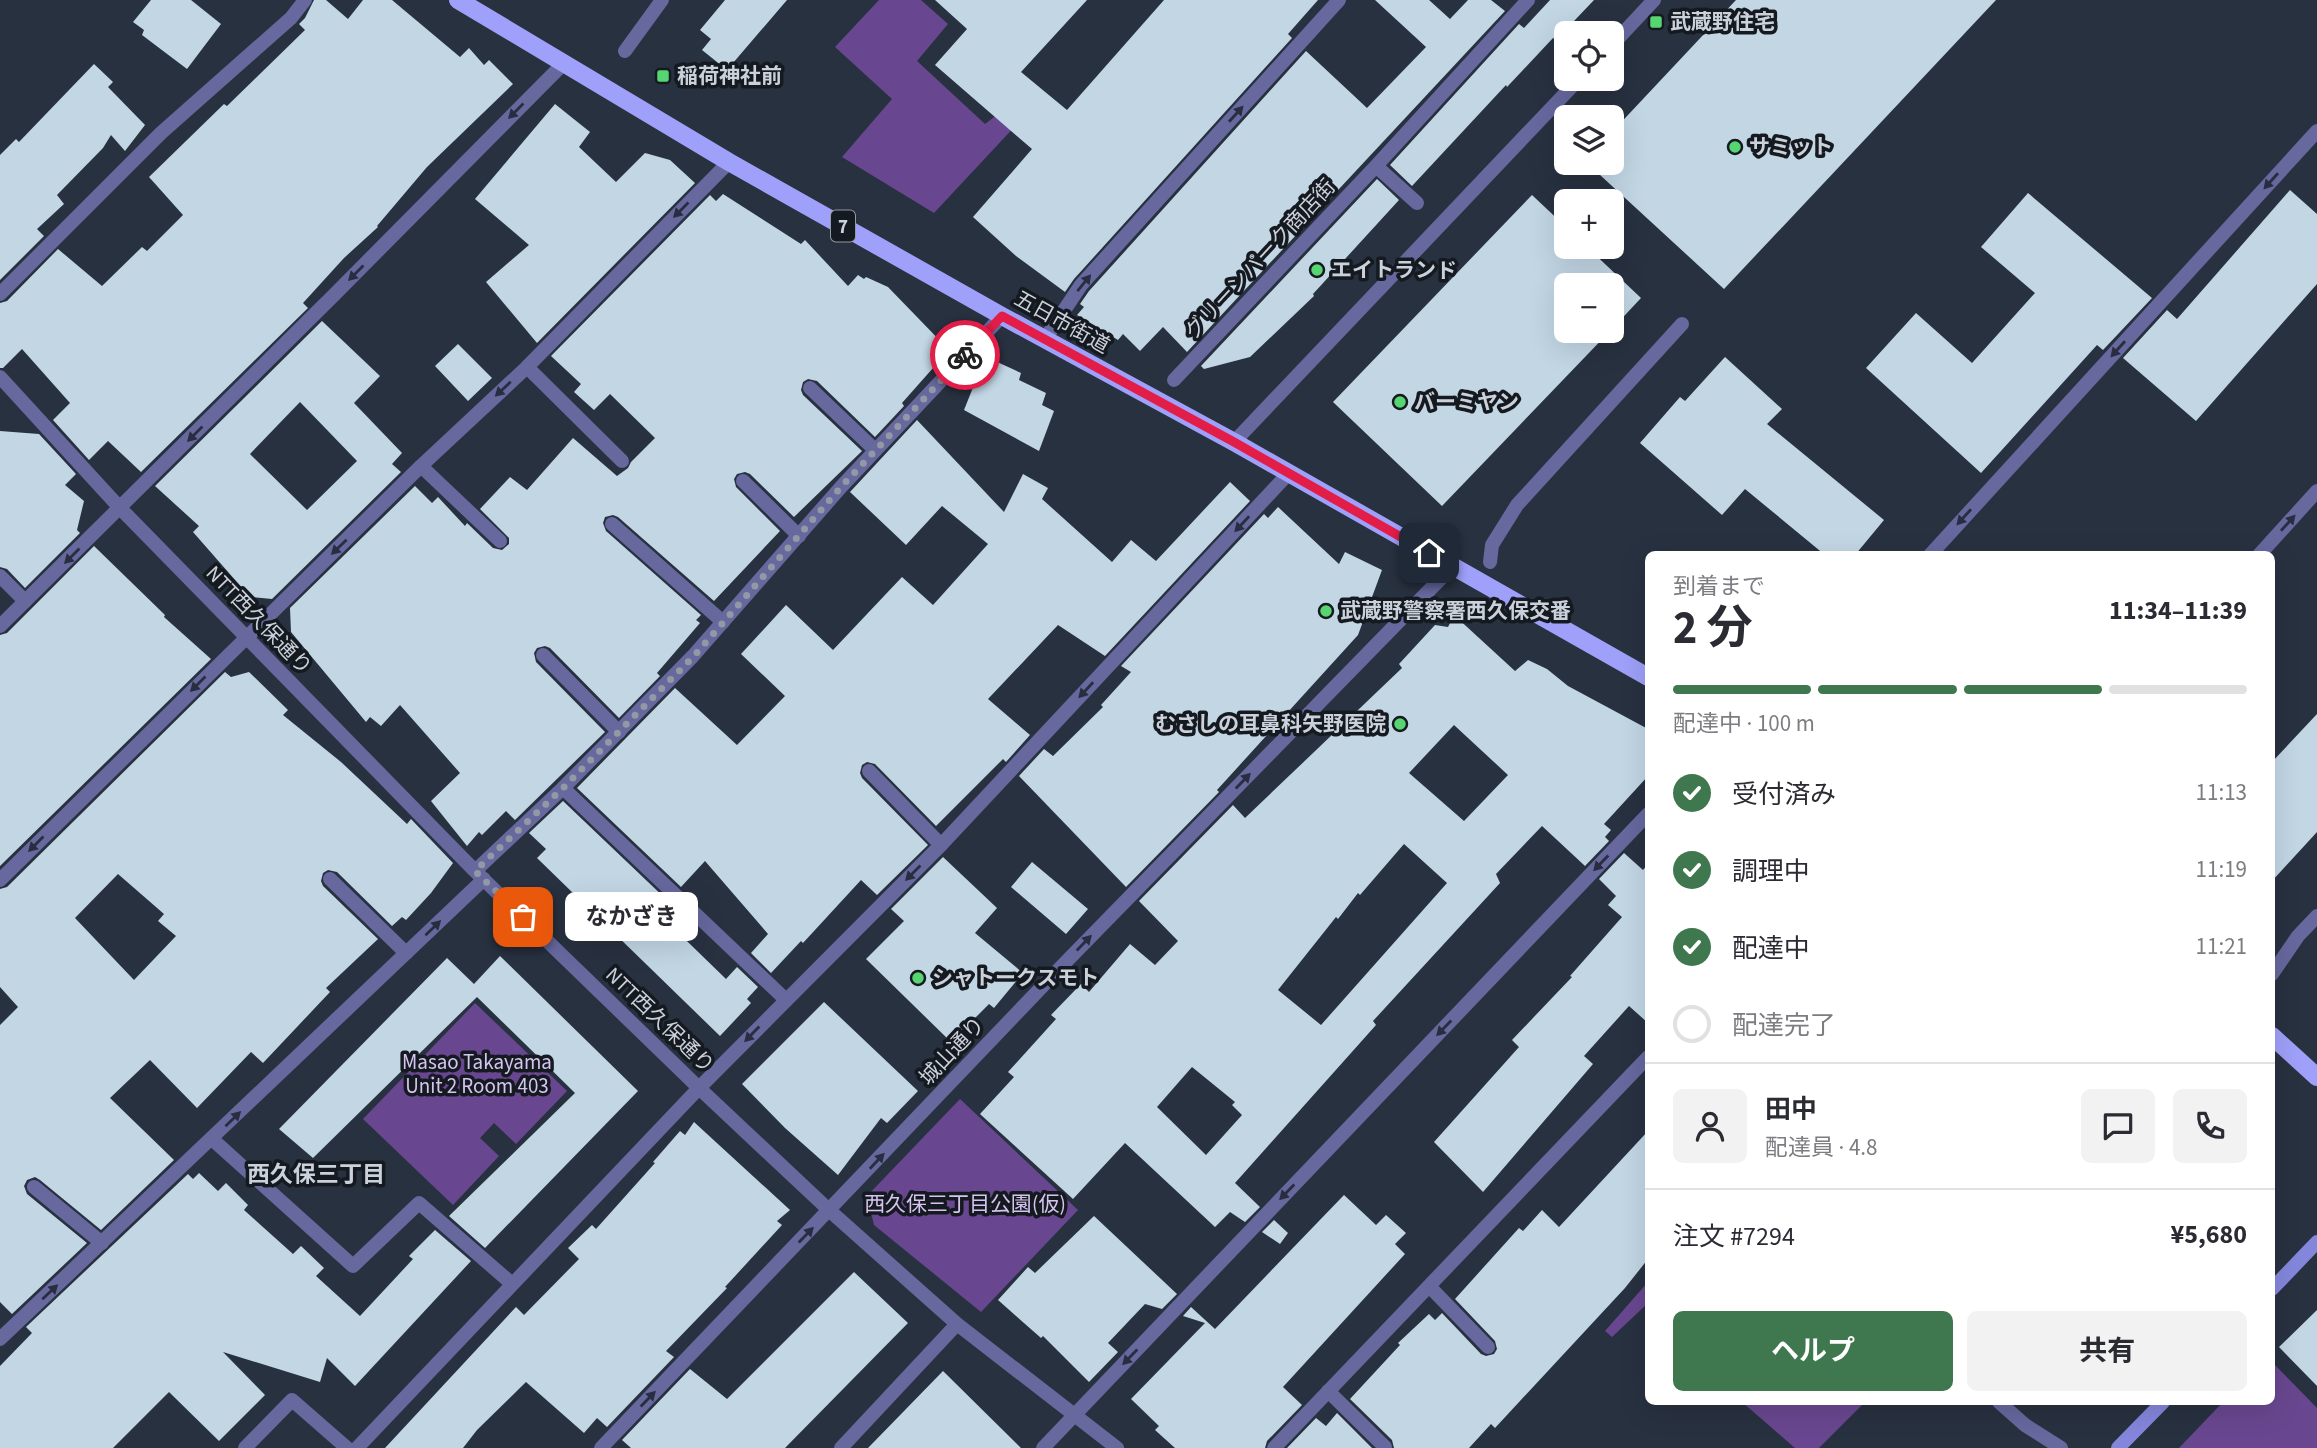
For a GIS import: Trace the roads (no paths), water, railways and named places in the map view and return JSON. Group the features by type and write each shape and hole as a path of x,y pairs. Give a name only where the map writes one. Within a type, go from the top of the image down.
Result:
{"main road":[{"name":"五日市街道","path":"458,0 729,162 1002,316 1234,442 1645,675"},
{"path":"2275,1039 2317,1077"},
{"path":"2275,1286 2317,1242"},
{"path":"2118,1448 2159,1405"}],"street":[{"path":"0,294 161,133 290,18 305,0"},
{"path":"625,51 662,0"},
{"path":"1045,339 1081,285 1339,0"},
{"name":"グリーンパーク商店街","path":"1174,380 1528,0"},
{"path":"1624,32 1654,0"},
{"path":"0,626 564,63"},
{"path":"1234,442 1568,91"},
{"path":"1934,551 2317,131"},
{"path":"0,880 421,466 527,367 729,162"},
{"path":"1376,166 1417,203"},
{"path":"0,1339 406,953 723,622 875,450 1002,316"},
{"path":"1490,562 1492,545 1517,505 1682,324"},
{"path":"527,367 622,461"},
{"name":"NTT西久保通り","path":"1,381 120,508 480,875 699,1088 830,1211 957,1324 1117,1448"},
{"path":"810,388 875,450"},
{"path":"421,466 500,541"},
{"path":"356,1448 699,1088 941,845 1288,474"},
{"path":"743,481 799,536"},
{"path":"2263,551 2317,491"},
{"path":"612,524 723,622"},
{"name":"城山通り","path":"602,1447 1059,969 1453,566"},
{"path":"0,576 25,601"},
{"path":"543,655 619,732"},
{"path":"869,771 941,845"},
{"path":"563,788 786,999"},
{"path":"1043,1448 1645,817"},
{"path":"330,879 406,953"},
{"path":"2275,970 2298,936 2317,916"},
{"path":"1274,1448 1645,1060"},
{"path":"212,1139 353,1266 419,1203 511,1283"},
{"path":"34,1187 102,1243"},
{"path":"1429,1286 1488,1347"},
{"path":"841,1448 957,1324"},
{"path":"1328,1391 1385,1447"},
{"path":"245,1448 292,1400 348,1448"},
{"path":"2002,1405 2025,1425 2061,1448"}],"place":[{"name":"武蔵野住宅","path":"1656,22"},
{"name":"稲荷神社前","path":"663,76"},
{"name":"サミット","path":"1735,147"},
{"name":"エイトランド","path":"1317,270"},
{"name":"バーミヤン","path":"1400,402"},
{"name":"武蔵野警察署西久保交番","path":"1326,611"},
{"name":"むさしの耳鼻科矢野医院","path":"1400,724"},
{"name":"なかざき","path":"523,917"},
{"name":"シャトークスモト","path":"918,978"}],"district":[{"name":"西久保三丁目","path":"316,1174"}],"park label":[{"name":"Masao Takayama Unit 2 Room 403","path":"477,1074"},
{"name":"西久保三丁目公園(仮)","path":"965,1204"}]}
